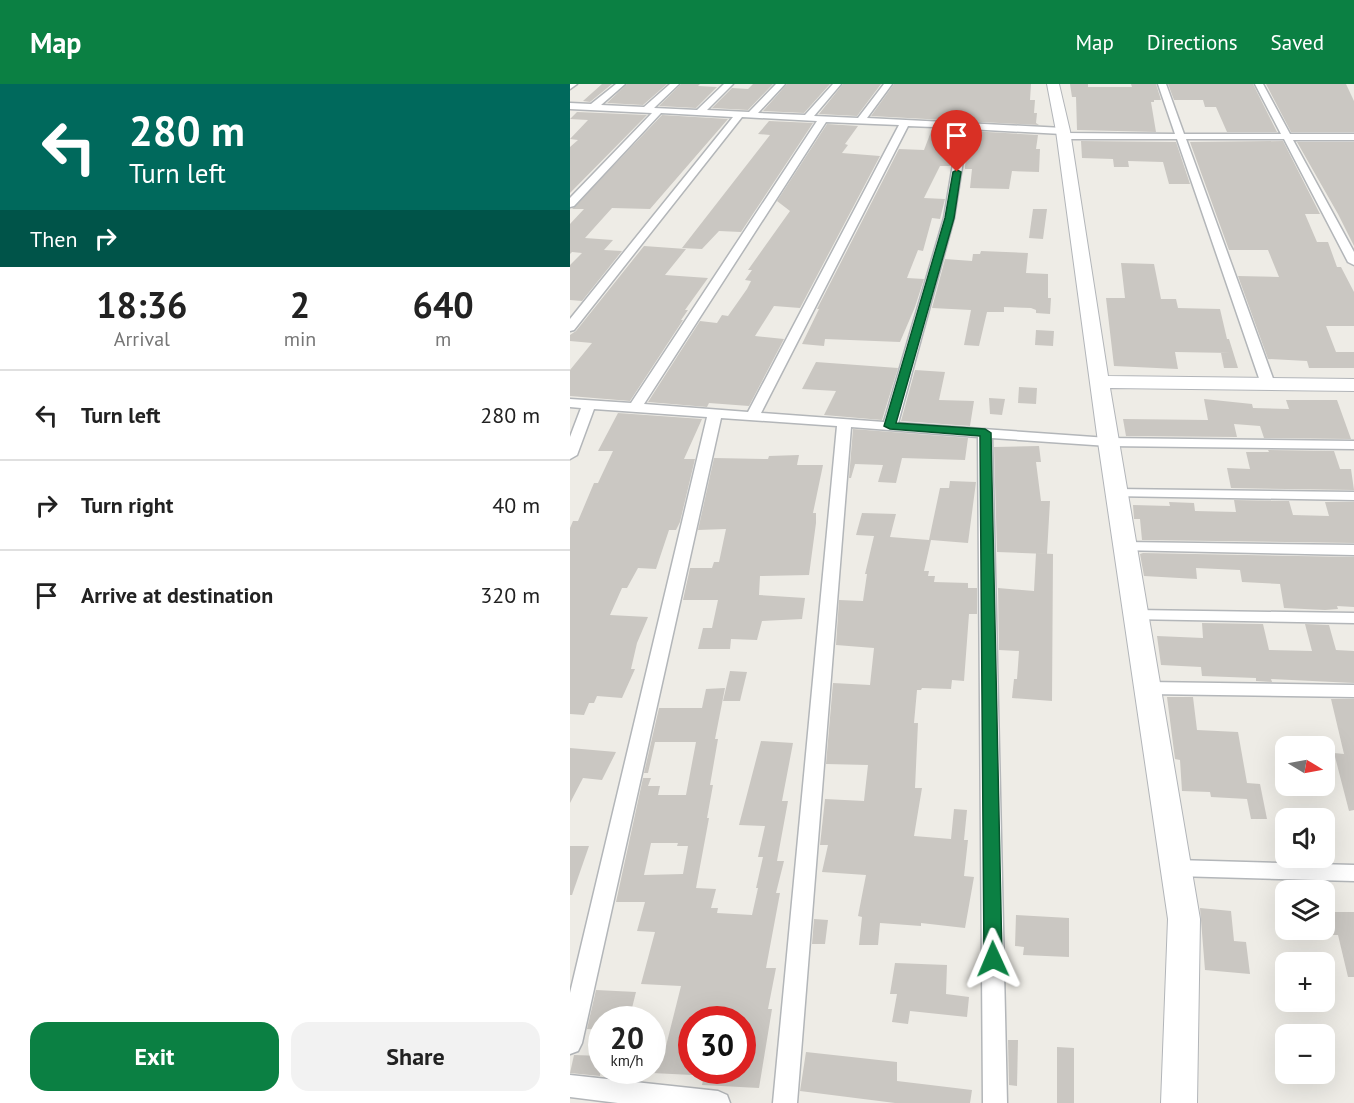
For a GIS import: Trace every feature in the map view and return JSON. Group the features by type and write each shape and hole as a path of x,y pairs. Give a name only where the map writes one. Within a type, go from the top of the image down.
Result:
{"street":[{"path":"593,107 621,84"},
{"path":"646,110 675,84"},
{"path":"700,112 729,84"},
{"path":"752,115 781,84"},
{"path":"808,117 837,84"},
{"path":"861,120 888,84"},
{"path":"1053,84 1063,133 1124,547 1184,919 1179,1103"},
{"path":"1162,84 1268,384"},
{"path":"1259,84 1354,262"},
{"path":"570,115 575,107 593,107 808,117 1063,133 1180,137 1354,137"},
{"path":"570,204 659,110"},
{"path":"570,327 740,114"},
{"path":"635,408 824,118"},
{"path":"753,416 905,123"},
{"path":"890,426 949,218 964,127"},
{"path":"1100,382 1354,385"},
{"path":"570,403 1108,442 1354,445"},
{"path":"570,455 589,405"},
{"path":"570,1043 714,414"},
{"path":"785,1103 844,423"},
{"path":"985,433 995,1103"},
{"path":"1116,493 1354,496"},
{"path":"1124,547 1354,550"},
{"path":"1135,615 1354,618"},
{"path":"1147,688 1354,691"},
{"path":"1176,868 1354,873"},
{"path":"570,1086 718,1103"}],"building":[{"path":"602,84 612,84 590,102 583,101"},
{"path":"627,84 667,84 643,105 607,103"},
{"path":"681,84 717,87 696,108 659,106"},
{"path":"753,84 773,84 748,110 712,108 732,88 748,89"},
{"path":"787,84 830,84 804,113 763,111"},
{"path":"843,84 881,84 857,116 819,114"},
{"path":"894,84 1031,84 1030,100 1035,100 1034,113 1037,113 1036,123 1039,125 871,116"},
{"path":"1070,84 1088,84 1088,87 1132,87 1131,84 1156,84 1161,100 1151,102 1156,132 1077,130 1076,97 1072,97"},
{"path":"1168,84 1253,84 1277,132 1227,132 1216,107 1205,107 1203,100 1174,100"},
{"path":"1266,84 1346,84 1354,101 1354,132 1291,132"},
{"path":"577,112 647,115 570,193 570,147 578,140 570,139 588,120 570,119"},
{"path":"662,115 728,119 650,209 612,208 585,238 613,240 604,250 622,251 582,301 570,300 570,265 582,253 572,252 570,254 570,224 584,209 572,209"},
{"path":"769,121 813,123 741,232 719,231 702,249 682,248 770,135 758,134"},
{"path":"827,124 858,126 845,144 848,145 842,153 880,156 800,308 774,306 755,336 784,339 749,406 709,403 707,407 648,402 700,321 717,323 722,315 728,316 747,289 751,281 745,280 752,270 748,270 790,211 777,201"},
{"path":"932,129 956,130 950,166 940,166 924,198 945,199 940,219 932,218 923,251 918,250 907,278 924,279 900,342 825,339 824,346 802,344 819,309 817,309 899,149 924,150"},
{"path":"970,131 1038,135 1036,149 1040,149 1039,172 1012,171 1009,189 970,188 972,169 965,169 965,166"},
{"path":"1081,141 1176,142 1190,184 1169,184 1163,162 1128,161 1129,167 1114,167 1113,159 1082,158"},
{"path":"1283,141 1320,214 1305,214 1317,242 1328,242 1337,267 1341,267 1354,292 1354,326 1326,326 1336,352 1354,352 1354,368 1309,368 1307,361 1268,359 1238,276 1279,277 1268,250 1229,250 1190,142"},
{"path":"1297,142 1354,142 1354,246 1338,214"},
{"path":"1033,209 1047,209 1043,239 1029,238"},
{"path":"644,246 686,249 665,275 708,278 685,310 688,310 681,320 683,320 630,401 570,396 570,370 592,343 570,341 570,335 576,331"},
{"path":"981,251 1028,253 1026,273 1048,274 1050,314 1036,313 1036,310 1031,308 1004,307 1004,312 987,312 979,346 964,345 971,310 932,308 945,259 972,261 973,254 980,254"},
{"path":"1121,263 1154,264 1161,299 1176,299 1178,308 1220,309 1227,339 1229,339 1238,368 1224,368 1221,353 1231,353 1175,352 1178,369 1114,366 1106,298 1125,298"},
{"path":"1036,330 1054,331 1053,346 1035,345"},
{"path":"816,362 898,368 882,420 824,415 836,391 802,389"},
{"path":"915,370 945,372 939,400 974,401 970,426 901,421"},
{"path":"1019,387 1037,388 1036,404 1018,403"},
{"path":"989,398 1005,399 1002,415 990,414"},
{"path":"1204,399 1252,404 1253,408 1289,409 1286,400 1337,400 1351,439 1264,438 1260,426 1234,424 1237,437 1126,436 1123,419 1208,420"},
{"path":"618,413 702,419 684,459 695,459 680,522 676,530 669,530 656,569 638,568 627,588 622,588 610,615 648,617 637,643 631,669 635,669 622,698 597,696 594,703 589,703 584,715 570,714 570,528 573,521 578,521 594,483 598,483 613,451 598,451"},
{"path":"853,429 968,438 965,460 902,458 896,483 878,482 883,465 855,464 851,478 849,478"},
{"path":"1039,446 1041,462 1036,462 1041,501 1050,501 1047,554 997,552 994,447"},
{"path":"1268,450 1334,451 1340,469 1351,469 1354,490 1231,488 1227,468 1250,469 1246,452 1269,452"},
{"path":"799,455 797,465 823,465 813,513 816,513 816,523 809,575 760,576 759,595 805,598 802,619 762,621 757,640 731,639 730,649 698,649 703,628 712,628 718,600 683,600 690,568 712,568 714,562 719,562 726,529 698,530 714,458 768,459 769,456"},
{"path":"950,481 976,482 968,543 931,540 924,571 929,571 928,576 935,576 934,582 968,583 968,588 977,588 977,614 969,614 964,681 952,680 951,689 922,688 917,690 914,723 918,723 915,788 922,788 914,836 951,839 954,809 967,810 964,840 968,840 964,876 974,877 965,928 921,923 921,926 880,923 878,945 859,945 862,917 858,916 866,875 822,872 828,845 820,845 825,799 864,801 868,765 826,764 833,683 870,685 874,648 836,645 839,600 863,601 867,574 865,574 874,536 856,535 862,513 896,514 890,537 929,540 940,488 949,488"},
{"path":"1234,500 1289,501 1293,515 1329,516 1325,502 1354,502 1354,543 1142,540 1140,519 1134,519 1133,505 1170,506 1169,502 1194,503 1195,511 1236,512"},
{"path":"1036,553 1053,554 1052,701 1012,698 1014,679 1017,679 1019,651 999,650 998,588 1034,591"},
{"path":"1140,554 1354,557 1354,607 1337,606 1338,609 1325,610 1284,608 1280,584 1242,582 1240,570 1196,568 1197,579 1144,576"},
{"path":"1202,623 1263,624 1269,650 1312,651 1305,624 1329,625 1336,650 1354,651 1354,683 1271,679 1272,682 1256,681 1256,678 1202,676 1201,667 1161,665 1157,636 1203,638"},
{"path":"730,671 747,672 740,701 723,701"},
{"path":"725,688 715,739 718,739 710,785 713,785 707,818 709,818 696,888 716,889 711,908 718,908 717,913 752,915 763,857 758,857 765,826 739,825 761,741 793,743 782,801 788,801 777,861 784,861 776,893 780,893 766,968 776,968 768,1009 772,1009 759,1088 702,1085 756,1084 756,1006 678,1006 678,1074 666,1074 666,1046 681,986 641,984 655,932 637,931 645,902 616,902 643,778 651,778 648,786 660,786 658,795 686,795 696,742 655,742 648,773 644,773 659,708 702,708 706,689","holes":["651,843 678,843 677,846 688,846 683,874 644,875"]},
{"path":"1167,697 1193,697 1197,730 1238,732 1247,783 1260,784 1267,819 1251,819 1247,799 1211,797 1210,792 1182,791 1180,760 1175,759"},
{"path":"1331,699 1354,699 1354,810 1349,811 1335,757 1335,753 1344,754"},
{"path":"570,748 616,752 602,780 583,778 570,803"},
{"path":"570,846 589,846 572,895 570,895"},
{"path":"1200,908 1231,911 1234,941 1246,942 1250,974 1205,970"},
{"path":"1335,912 1354,912 1354,977 1348,977 1338,935 1335,935"},
{"path":"1016,915 1069,918 1069,957 1023,955 1024,947 1015,946"},
{"path":"814,919 828,920 825,944 812,944"},
{"path":"895,963 947,965 946,994 969,997 967,1017 910,1011 908,1024 892,1022 897,994 890,994"},
{"path":"596,990 636,992 632,1006 592,1006"},
{"path":"1008,1040 1018,1040 1017,1086 1009,1085"},
{"path":"1057,1047 1074,1048 1074,1103 1057,1103"},
{"path":"806,1052 897,1062 897,1081 972,1090 970,1103 895,1103 800,1091"},
{"path":"574,1055 588,1056 588,1075 570,1073"}],"route":[{"path":"957,172 949,218 890,426 985,433 993,959"}]}
